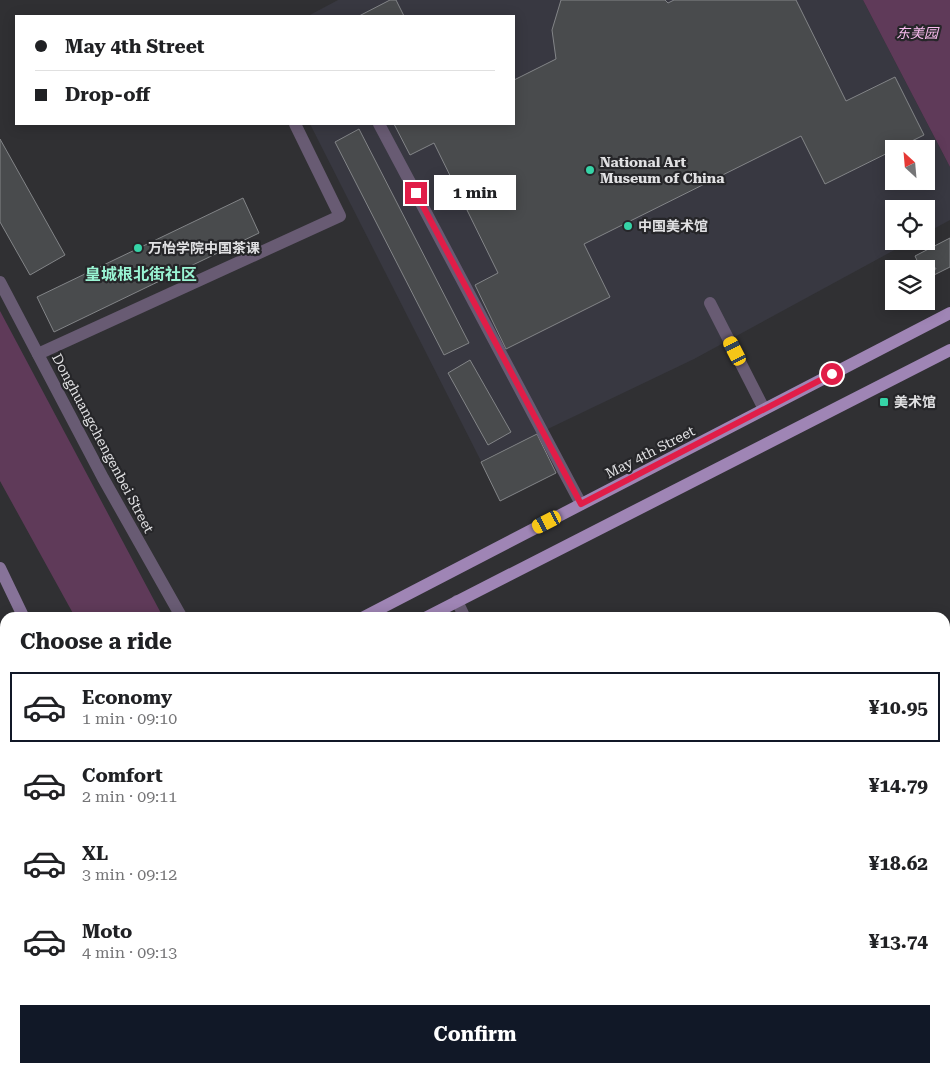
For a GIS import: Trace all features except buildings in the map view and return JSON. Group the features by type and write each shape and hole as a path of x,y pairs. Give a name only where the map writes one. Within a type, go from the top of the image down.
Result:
{"main road":[{"name":"May 4th Street","path":"374,612 950,313"},
{"path":"436,612 950,350"},
{"path":"0,568 21,612"}],"street":[{"path":"38,354 340,216 295,125"},
{"path":"380,125 581,504"},
{"name":"Donghuangchengenbei Street","path":"0,282 103,478 179,612"},
{"path":"710,303 764,409"},
{"path":"457,601 463,612"}],"shaded area":[{"name":"中国美术馆","path":"338,0 863,0 950,167 950,220 935,228 935,200 885,200 885,250 894,250 694,359 481,461 311,125 515,125 515,15 310,15"}],"green space":[{"name":"东美园","path":"863,0 950,0 950,167"},
{"path":"0,311 160,612 72,612 0,481"}],"place":[{"name":"National Art Museum of China","path":"590,170"},
{"name":"中国美术馆","path":"628,226"},
{"name":"万怡学院中国茶课","path":"138,248"},
{"name":"美术馆","path":"884,402"}],"district":[{"name":"皇城根北街社区","path":"141,274"}],"route":[{"path":"416,193 581,504 832,374"}]}
